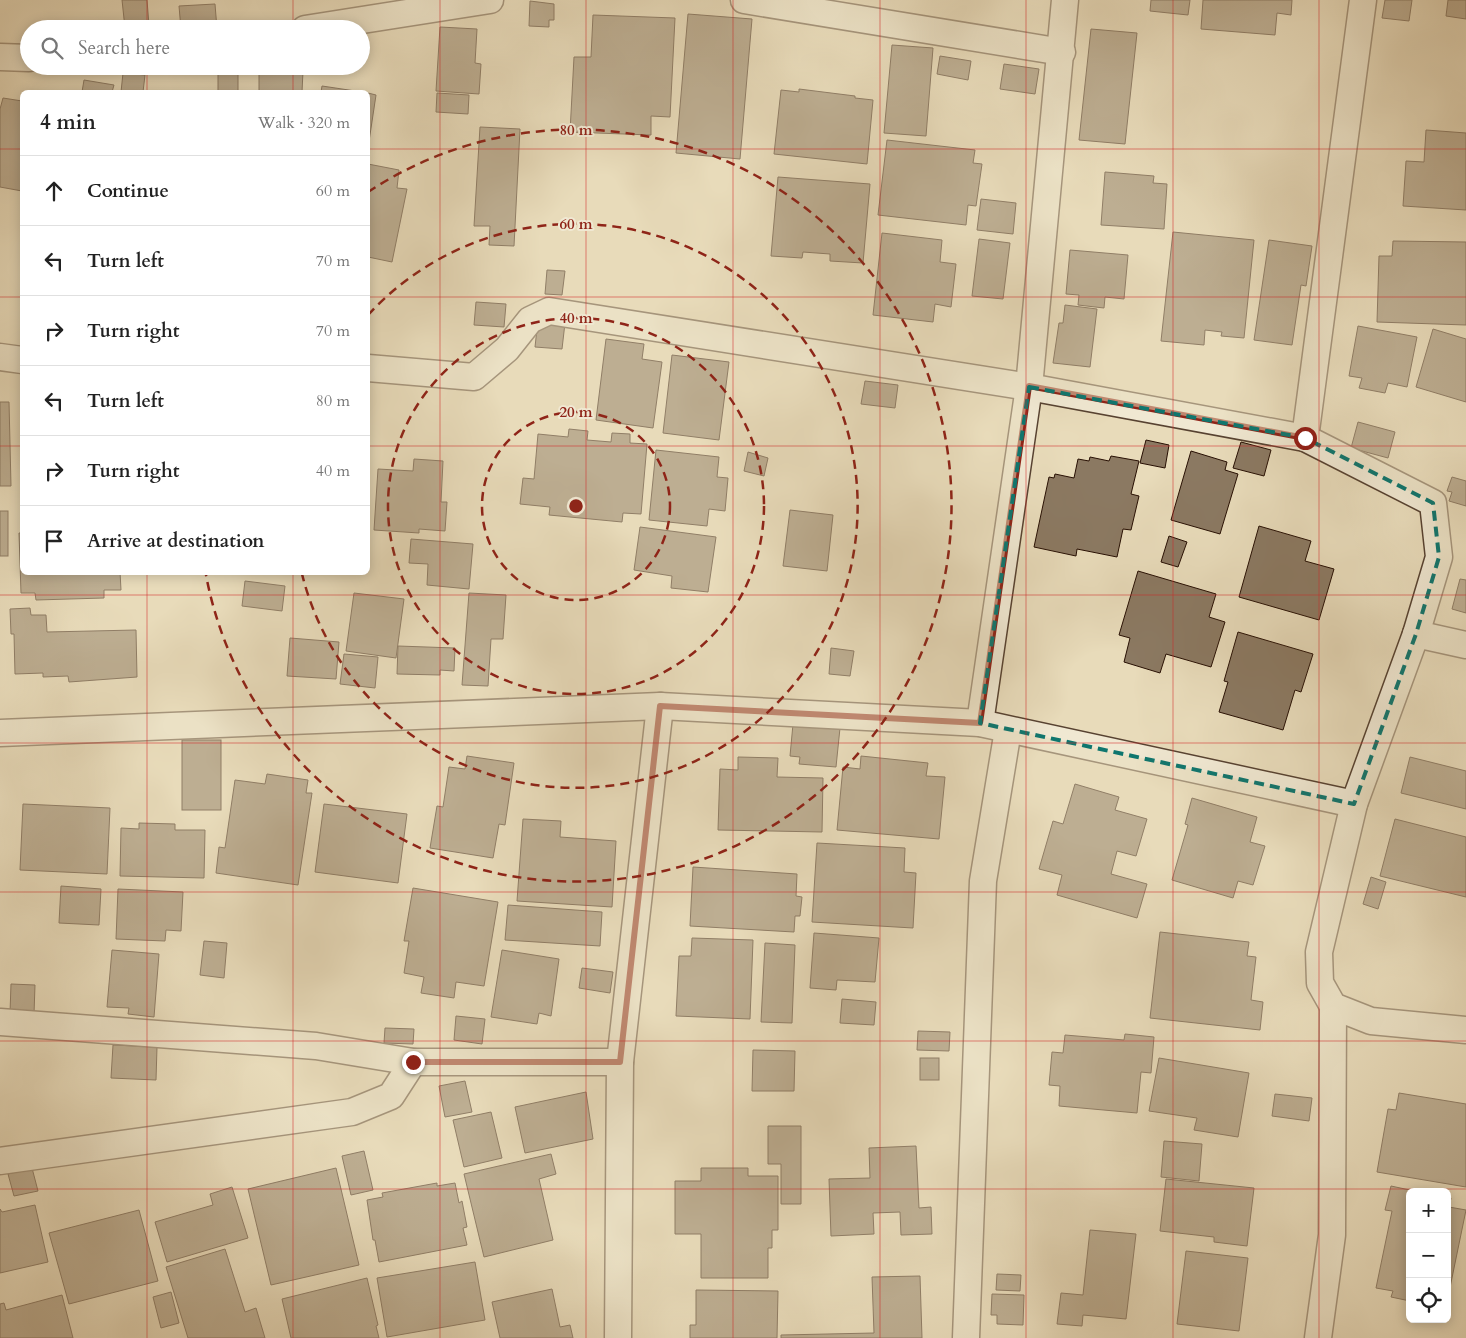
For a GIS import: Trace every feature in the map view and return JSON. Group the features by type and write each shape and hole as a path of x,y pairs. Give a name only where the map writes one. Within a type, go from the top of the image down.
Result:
{"street":[{"path":"363,20 490,0"},
{"path":"744,0 1062,52"},
{"path":"980,723 1029,386 1062,52 1065,0"},
{"path":"1305,438 1363,0"},
{"path":"0,57 20,58"},
{"path":"370,368 474,377 507,349 530,320 549,311 1029,386 1305,438 1433,503 1438,557 1416,634 1354,804 1319,952 1320,983 1333,1006 1332,1235 1318,1338"},
{"path":"0,357 20,360"},
{"path":"1416,634 1466,645"},
{"path":"618,1338 620,1062 660,706"},
{"path":"0,732 660,706 980,723 1354,804"},
{"path":"966,1338 983,881 1008,730"},
{"path":"1333,1006 1371,1021 1466,1030"},
{"path":"0,1022 316,1046 413,1062 620,1062"},
{"path":"0,1161 352,1112 391,1096 413,1062"}],"highlighted area":[{"path":"1029,387 1305,438 1433,503 1439,557 1416,634 1354,804 980,723"}],"building":[{"path":"122,0 147,0 149,20 124,20"},
{"path":"1151,0 1190,0 1188,15 1150,11"},
{"path":"1203,0 1292,0 1291,15 1277,13 1275,35 1201,29"},
{"path":"1385,0 1412,0 1409,21 1382,18"},
{"path":"1448,0 1466,0 1466,19 1446,16"},
{"path":"530,1 554,4 554,20 549,20 549,27 529,26"},
{"path":"215,4 216,20 180,20 179,6"},
{"path":"688,14 752,19 740,159 676,153"},
{"path":"593,15 675,18 670,117 651,116 651,135 570,132 574,57 591,57"},
{"path":"440,27 477,29 475,63 481,64 479,94 436,91"},
{"path":"1091,29 1137,33 1125,144 1079,140"},
{"path":"892,45 933,48 926,136 884,133"},
{"path":"940,56 971,61 968,80 937,74"},
{"path":"1004,64 1039,69 1035,94 1000,89"},
{"path":"123,75 145,75 143,90 121,90"},
{"path":"218,75 238,75 238,90 218,90"},
{"path":"259,75 303,75 302,90 259,90"},
{"path":"84,80 114,85 113,90 82,90"},
{"path":"322,86 349,90 321,90"},
{"path":"799,89 873,100 867,164 774,154 781,90 799,92"},
{"path":"437,93 469,95 468,114 436,112"},
{"path":"370,94 376,95 370,135"},
{"path":"3,98 20,101 20,191 0,187 0,109"},
{"path":"480,127 520,129 514,246 489,245 490,226 474,226"},
{"path":"1426,130 1466,133 1466,210 1403,206 1406,161 1424,162"},
{"path":"887,140 975,150 973,163 982,164 976,206 968,205 966,225 878,215"},
{"path":"370,164 399,170 397,188 407,189 392,262 370,257"},
{"path":"1105,172 1154,176 1153,183 1167,184 1164,229 1101,225"},
{"path":"778,177 870,184 863,263 830,261 830,254 803,252 802,258 771,256"},
{"path":"981,199 1016,203 1013,234 977,230"},
{"path":"1173,232 1254,240 1244,338 1221,336 1222,332 1205,330 1204,345 1161,341"},
{"path":"882,233 942,240 940,262 956,264 951,307 935,304 933,322 873,315"},
{"path":"979,239 1010,243 1003,299 972,296"},
{"path":"1269,240 1312,246 1306,286 1301,285 1292,345 1254,340"},
{"path":"1393,241 1466,242 1466,325 1377,322 1379,256 1392,256"},
{"path":"1070,250 1128,255 1124,299 1105,297 1104,308 1078,305 1079,295 1066,294"},
{"path":"547,270 565,271 562,295 545,294"},
{"path":"476,302 506,304 504,327 474,325"},
{"path":"1065,305 1097,309 1090,367 1053,363 1059,323 1063,323"},
{"path":"538,320 565,323 562,349 535,347"},
{"path":"1358,326 1417,337 1407,387 1388,383 1385,393 1359,388 1362,378 1349,376"},
{"path":"1433,329 1466,339 1466,402 1416,387"},
{"path":"606,339 644,344 642,359 662,362 653,428 596,420"},
{"path":"672,355 729,362 719,440 663,433"},
{"path":"865,381 898,385 895,408 861,404"},
{"path":"0,402 9,402 11,486 0,486"},
{"path":"1358,422 1395,432 1388,458 1351,448"},
{"path":"569,429 588,431 587,440 611,442 612,433 630,434 630,443 647,444 641,514 623,513 622,522 549,515 550,507 520,504 523,478 534,479 538,434 568,437"},
{"path":"1146,440 1169,445 1165,468 1140,463"},
{"path":"1241,442 1271,450 1264,476 1233,468"},
{"path":"656,450 719,457 717,477 728,478 725,511 709,509 707,526 649,520"},
{"path":"1191,451 1227,462 1225,470 1238,474 1220,534 1171,520"},
{"path":"748,452 768,458 764,476 744,471"},
{"path":"1111,456 1139,461 1131,494 1139,496 1131,530 1123,529 1117,557 1077,549 1076,556 1034,547 1049,477 1054,478 1055,474 1074,478 1078,459 1089,461 1090,457 1109,461"},
{"path":"414,459 443,461 441,502 447,502 445,531 419,529 419,533 374,530 378,469 413,471"},
{"path":"1452,477 1466,481 1466,506 1449,501 1452,492 1447,491"},
{"path":"790,510 833,515 827,571 783,566"},
{"path":"0,511 8,511 8,556 0,556"},
{"path":"1259,526 1311,541 1305,561 1334,569 1319,620 1239,597"},
{"path":"640,527 716,537 708,592 671,588 672,576 634,570"},
{"path":"1169,536 1187,542 1178,567 1161,562"},
{"path":"411,539 473,544 469,589 427,585 428,564 409,563"},
{"path":"1138,571 1216,594 1209,617 1225,622 1211,667 1166,654 1160,673 1124,662 1130,638 1119,635"},
{"path":"20,575 120,575 121,590 104,590 104,598 36,600 35,593 21,593"},
{"path":"1460,579 1466,580 1466,613 1452,609"},
{"path":"245,581 285,586 282,611 242,606"},
{"path":"354,593 404,599 396,658 346,651"},
{"path":"469,593 506,595 503,639 491,639 488,686 462,685"},
{"path":"30,608 31,615 46,615 47,632 136,630 137,677 69,682 68,676 43,677 43,673 15,674 14,634 11,634 10,609"},
{"path":"1238,632 1313,654 1301,692 1295,690 1283,730 1219,712 1228,682 1224,681"},
{"path":"290,638 339,642 336,679 287,676"},
{"path":"398,646 455,648 454,671 440,670 440,675 397,674"},
{"path":"831,648 854,651 850,676 829,674"},
{"path":"344,654 378,657 375,688 340,684"},
{"path":"793,724 840,728 836,767 799,764 800,757 790,756"},
{"path":"182,740 221,740 221,810 182,810"},
{"path":"467,756 514,763 505,825 499,824 493,858 430,848 437,806 443,807 449,767 465,769"},
{"path":"861,756 928,763 926,776 945,777 939,839 837,830 843,767 860,769"},
{"path":"738,757 778,758 777,777 823,778 822,832 718,830 720,769 738,770"},
{"path":"1410,757 1466,771 1466,809 1401,793"},
{"path":"267,774 308,780 306,793 312,793 298,885 216,873 219,847 225,848 235,780 265,784"},
{"path":"1075,784 1119,797 1115,810 1147,819 1136,856 1117,851 1111,874 1147,884 1137,918 1057,895 1062,875 1039,869 1053,821 1063,824"},
{"path":"1192,798 1257,817 1250,842 1265,846 1253,885 1238,881 1233,898 1172,880 1188,825 1185,824"},
{"path":"23,804 110,808 107,874 20,870"},
{"path":"324,804 407,814 398,883 315,872"},
{"path":"523,819 561,821 560,837 616,841 612,907 517,901"},
{"path":"1395,819 1466,837 1466,897 1380,876"},
{"path":"139,823 175,824 175,830 205,830 204,878 120,876 121,828 139,829"},
{"path":"817,843 905,848 904,872 916,873 913,928 812,922"},
{"path":"693,867 797,874 796,896 802,897 800,916 795,916 794,932 690,926"},
{"path":"1371,877 1386,882 1378,909 1363,904"},
{"path":"61,886 101,889 99,925 59,923"},
{"path":"413,888 498,902 484,986 456,982 454,998 421,993 424,977 404,973 409,941 404,941"},
{"path":"118,889 183,892 181,931 166,930 165,941 116,939"},
{"path":"508,905 602,912 600,946 505,940"},
{"path":"1160,932 1249,942 1247,956 1256,957 1251,1000 1263,1002 1260,1030 1150,1018"},
{"path":"814,933 879,938 875,982 837,980 836,990 810,988"},
{"path":"692,938 753,940 750,1019 676,1016 679,956 691,956"},
{"path":"204,941 227,943 224,978 200,975"},
{"path":"765,943 795,945 792,1023 761,1022"},
{"path":"112,950 159,954 154,1017 128,1014 129,1008 107,1007"},
{"path":"502,950 559,959 551,1016 539,1013 537,1024 491,1017"},
{"path":"582,968 613,972 610,993 579,988"},
{"path":"11,984 35,985 34,1014 10,1013"},
{"path":"842,999 876,1002 874,1025 840,1023"},
{"path":"456,1016 485,1019 482,1044 454,1040"},
{"path":"385,1028 414,1029 413,1044 384,1043"},
{"path":"918,1031 950,1032 949,1051 917,1050"},
{"path":"1125,1034 1154,1037 1151,1073 1141,1072 1137,1113 1059,1106 1060,1086 1049,1085 1052,1052 1063,1053 1065,1035 1124,1040"},
{"path":"113,1045 157,1047 156,1080 111,1078"},
{"path":"753,1050 795,1051 794,1091 752,1091"},
{"path":"920,1058 939,1058 939,1080 920,1080"},
{"path":"1159,1058 1249,1073 1238,1137 1194,1130 1197,1118 1149,1111"},
{"path":"465,1081 472,1112 445,1117 439,1086"},
{"path":"586,1092 593,1139 525,1153 515,1107"},
{"path":"1399,1093 1466,1104 1466,1187 1377,1172 1388,1109 1396,1110"},
{"path":"1275,1094 1312,1098 1309,1121 1272,1116"},
{"path":"491,1112 502,1158 464,1167 453,1120"},
{"path":"768,1126 801,1126 801,1204 781,1204 781,1164 768,1164"},
{"path":"1164,1141 1202,1144 1199,1181 1161,1177"},
{"path":"916,1146 919,1208 931,1207 932,1234 901,1235 900,1212 873,1213 874,1234 831,1236 829,1179 870,1178 869,1148"},
{"path":"364,1151 373,1190 351,1195 342,1156"},
{"path":"551,1154 556,1174 539,1179 553,1240 484,1257 464,1174"},
{"path":"32,1168 38,1191 14,1196 8,1174"},
{"path":"336,1168 359,1265 271,1285 248,1189"},
{"path":"701,1168 748,1168 748,1176 778,1176 778,1230 772,1230 772,1248 768,1248 768,1278 701,1278 701,1234 675,1234 675,1181 701,1181"},
{"path":"1166,1179 1254,1188 1247,1246 1214,1242 1214,1237 1160,1231"},
{"path":"437,1183 437,1186 455,1183 459,1203 462,1201 467,1227 463,1228 467,1245 379,1262 375,1240 373,1240 367,1200 383,1197 382,1193"},
{"path":"1391,1186 1406,1189 1406,1300 1391,1297 1393,1291 1376,1288 1392,1211 1385,1210"},
{"path":"232,1187 248,1238 167,1262 155,1222 213,1205 210,1194"},
{"path":"35,1205 48,1262 0,1273 0,1209 2,1212"},
{"path":"1451,1207 1466,1210 1451,1283"},
{"path":"139,1210 158,1281 69,1304 49,1233"},
{"path":"1090,1230 1136,1234 1126,1319 1083,1315 1082,1326 1057,1324 1061,1293 1083,1295"},
{"path":"225,1249 245,1312 256,1308 265,1338 188,1338 166,1267"},
{"path":"1186,1251 1248,1258 1239,1331 1177,1324"},
{"path":"475,1262 485,1320 387,1337 377,1278"},
{"path":"997,1274 1021,1275 1020,1291 996,1290"},
{"path":"920,1276 922,1338 781,1338 781,1335 874,1333 872,1277"},
{"path":"367,1278 378,1325 376,1326 379,1338 291,1338 282,1299"},
{"path":"552,1289 560,1327 570,1325 573,1338 500,1338 492,1302"},
{"path":"696,1290 778,1291 777,1338 690,1338 690,1325 696,1325"},
{"path":"171,1292 179,1323 161,1328 153,1297"},
{"path":"992,1294 1024,1295 1023,1325 997,1324 997,1315 991,1315"},
{"path":"62,1295 73,1338 0,1338 0,1304 4,1303 6,1310"}],"route":[{"path":"413,1062 620,1062 660,706 980,723 1029,386 1305,438"}]}
